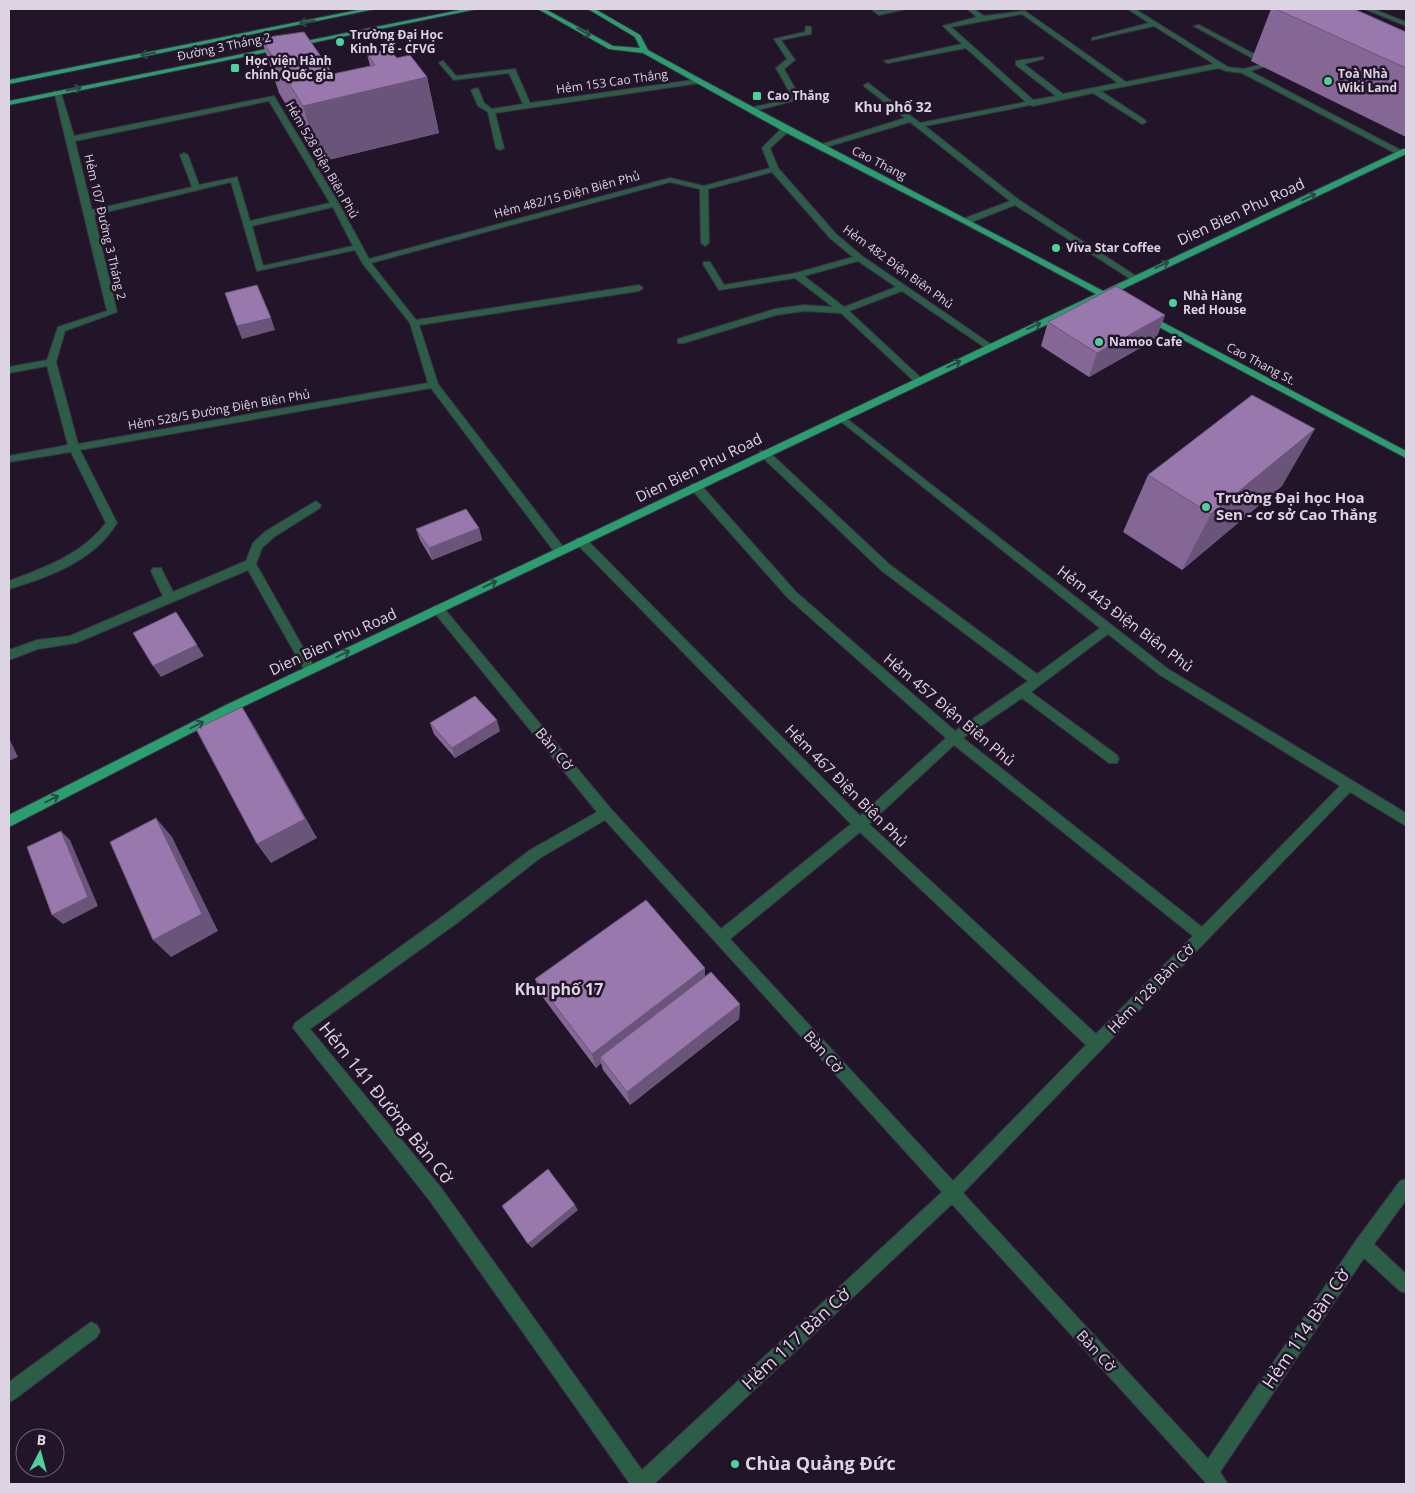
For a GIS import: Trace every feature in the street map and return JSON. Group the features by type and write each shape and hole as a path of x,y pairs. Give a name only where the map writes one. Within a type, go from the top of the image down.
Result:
{"main road":[{"name":"Đường 3 Tháng 2","path":"9,82 372,9"},
{"name":"Đường 3 Tháng 2","path":"9,103 474,9"},
{"name":"Cao Thang","path":"541,9 612,48 645,51 786,129 966,221 1103,295"},
{"name":"Cao Thang","path":"591,9 638,36 645,51"},
{"path":"607,9 607,18"},
{"name":"Dien Bien Phu Road","path":"9,821 230,708 764,453 842,418 1404,152"},
{"path":"1103,295 1120,304"},
{"name":"Cao Thang St.","path":"1137,312 1406,455"}],"street":[{"path":"874,9 879,13 903,9"},
{"path":"970,9 983,18"},
{"path":"1131,9 1226,69 1244,71 1404,152"},
{"path":"1368,9 1406,24"},
{"path":"1033,104 946,26 1023,12 1124,84"},
{"path":"1094,39 1154,24"},
{"path":"1197,26 1268,64 1244,71"},
{"path":"753,110 797,99 780,68 791,60 777,39 809,33 808,27"},
{"path":"296,44 302,51"},
{"path":"888,61 968,45"},
{"path":"1041,58 1020,63 1063,98"},
{"path":"443,63 454,78 512,71 527,105"},
{"path":"919,125 1221,66"},
{"name":"Hẻm 153 Cao Thắng","path":"491,111 700,81"},
{"path":"868,86 1016,202 1135,278"},
{"path":"475,90 481,104 491,111 500,148"},
{"path":"1096,91 1142,122"},
{"name":"Hẻm 107 Đường 3 Tháng 2","path":"51,362 61,329 112,312 87,214 72,139 57,93"},
{"name":"Hẻm 528 Điện Biên Phủ","path":"72,139 271,98 335,204 366,262 414,323 433,385"},
{"path":"820,146 910,119"},
{"name":"Hẻm 482 Điện Biên Phủ","path":"786,129 766,148 774,169 833,236 859,258 990,347"},
{"path":"184,155 197,189"},
{"name":"Hẻm 482/15 Điện Biên Phủ","path":"366,262 670,180 704,188 774,169"},
{"path":"87,214 234,179 260,270 358,247"},
{"path":"704,188 705,243"},
{"path":"966,221 1016,202"},
{"path":"248,224 335,204"},
{"path":"707,264 722,288 797,275 859,258"},
{"path":"797,275 843,310 919,381"},
{"path":"414,323 639,288"},
{"path":"681,341 775,312 804,308 843,310 903,288"},
{"path":"9,370 51,362 74,448 112,524 100,541 75,560 9,585"},
{"path":"433,385 560,551"},
{"name":"Hẻm 528/5 Đường Điện Biên Phủ","path":"9,460 433,385"},
{"name":"Hẻm 443 Ðiện Biên Phủ","path":"842,418 1164,672 1406,820"},
{"path":"764,453 886,568 1036,680"},
{"name":"Hẻm 457 Ðiện Biên Phủ","path":"696,487 792,595 954,738 1202,936"},
{"path":"9,655 37,645 72,640 250,564 257,546 270,534 316,505"},
{"name":"Hẻm 467 Ðiện Biên Phủ","path":"581,541 860,824 1097,1045"},
{"path":"250,564 310,670"},
{"path":"157,571 170,598"},
{"name":"Bàn Cờ","path":"438,609 606,812 720,940 1214,1479"},
{"path":"720,940 860,824 954,738 1022,692 1108,628"},
{"path":"1022,692 1113,759"},
{"name":"Hẻm 128 Bàn Cờ","path":"952,1193 1350,784"},
{"name":"Hẻm 141 Đường Bàn Cờ","path":"606,812 535,854 452,918 300,1028 436,1195 641,1484"},
{"name":"Hẻm 114 Bàn Cờ","path":"1214,1479 1363,1245 1406,1187"},
{"name":"Hẻm 117 Bàn Cờ","path":"641,1484 952,1193"},
{"path":"1363,1245 1406,1285"},
{"path":"9,1393 91,1331"}],"building":[{"path":"1276,9 1354,9 1406,32 1406,68"},
{"path":"304,32 333,74 375,65 367,54 389,49 397,58 410,55 427,77 303,106 261,38"},
{"path":"257,285 271,318 237,326 225,293"},
{"path":"1116,286 1165,315 1097,353 1048,322"},
{"path":"1252,395 1315,429 1211,514 1148,475"},
{"path":"466,509 479,528 429,548 416,529"},
{"path":"176,612 197,645 153,666 133,633"},
{"path":"475,696 497,720 452,748 430,723"},
{"path":"242,707 305,819 257,844 196,729"},
{"path":"156,818 202,914 153,940 110,842"},
{"path":"61,831 88,897 52,915 27,847"},
{"path":"646,900 705,968 592,1054 535,979"},
{"path":"711,972 740,1004 627,1092 600,1057"},
{"path":"548,1169 575,1205 528,1244 502,1206"}],"place":[{"name":"Trường Đại Học Kinh Tế - CFVG","path":"340,42"},
{"name":"Học viện Hành chính Quốc gia","path":"235,68"},
{"name":"Toà Nhà Wiki Land","path":"1328,81"},
{"name":"Cao Thắng","path":"757,96"},
{"name":"Viva Star Coffee","path":"1056,248"},
{"name":"Nhà Hàng Red House","path":"1173,303"},
{"name":"Namoo Cafe","path":"1099,342"},
{"name":"Trường Đại học Hoa Sen - cơ sở Cao Thắng","path":"1206,507"},
{"name":"Chùa Quảng Đức","path":"735,1464"}],"district":[{"name":"Khu phố 32","path":"893,107"},
{"name":"Khu phố 17","path":"559,989"}]}
